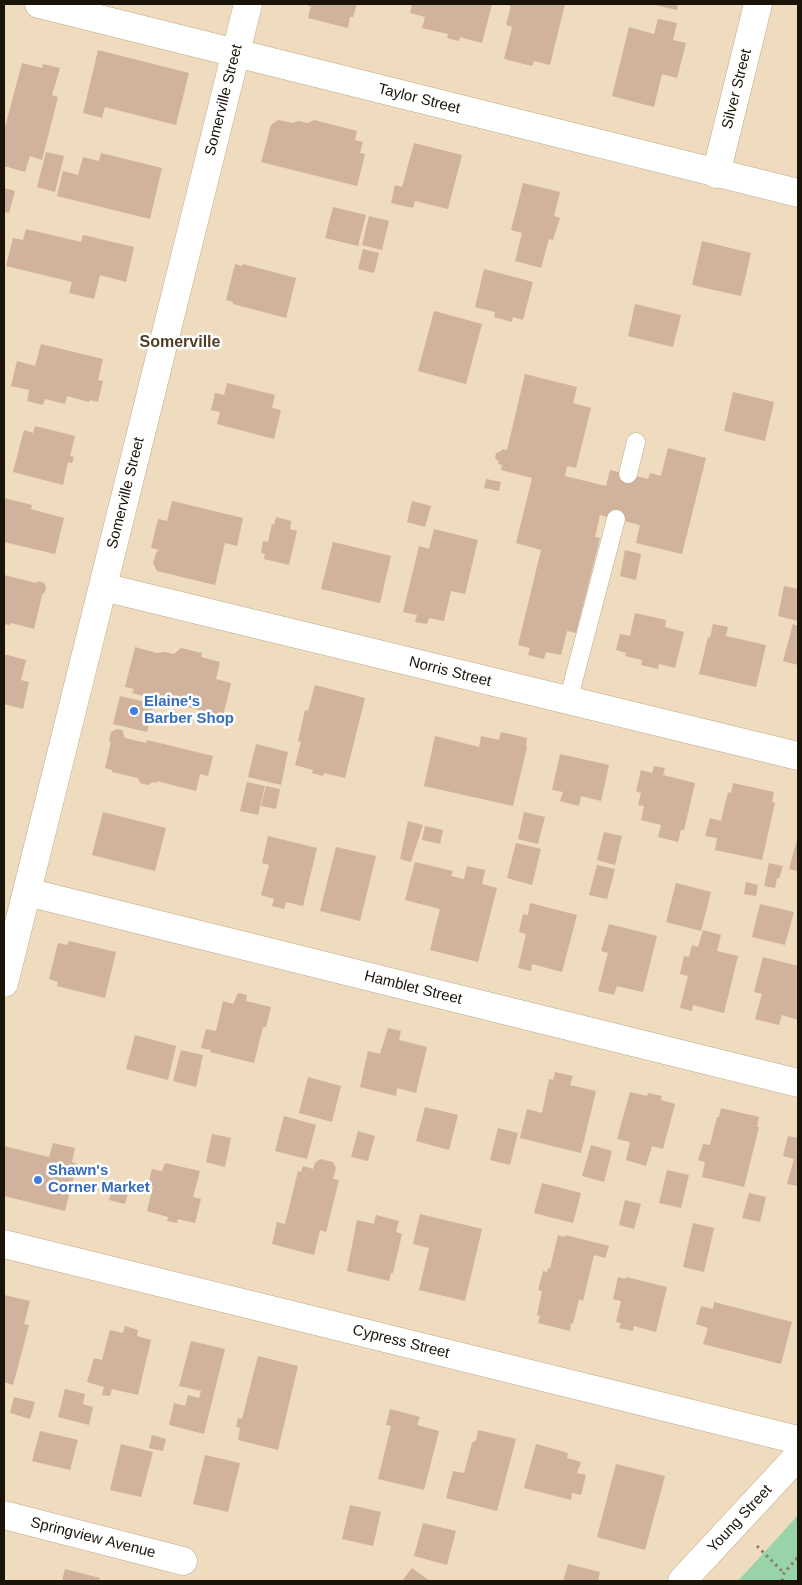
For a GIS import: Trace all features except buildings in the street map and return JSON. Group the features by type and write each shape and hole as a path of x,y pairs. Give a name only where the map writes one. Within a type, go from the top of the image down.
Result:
{"street":[{"name":"Taylor Street","path":"39,4 798,193"},
{"name":"Somerville Street","path":"4,983 248,4"},
{"name":"Silver Street","path":"716,174 758,4"},
{"name":"Norris Street","path":"103,587 798,756"},
{"name":"Hamblet Street","path":"27,892 798,1084"},
{"name":"Cypress Street","path":"4,1244 798,1440"},
{"name":"Young Street","path":"682,1581 798,1456"},
{"name":"Springview Avenue","path":"4,1515 182,1561"}],"lane":[{"path":"628,474 636,442"},
{"path":"568,701 616,519"}],"path":[{"path":"752,1540 784,1573"},
{"path":"782,1581 784,1573 798,1557"}],"green space":[{"path":"798,1515 798,1581 738,1581 781,1534"}],"place":[{"name":"Elaine's Barber Shop","path":"134,711"},
{"name":"Shawn's Corner Market","path":"38,1180"}],"district":[{"name":"Somerville","path":"180,343"}]}
